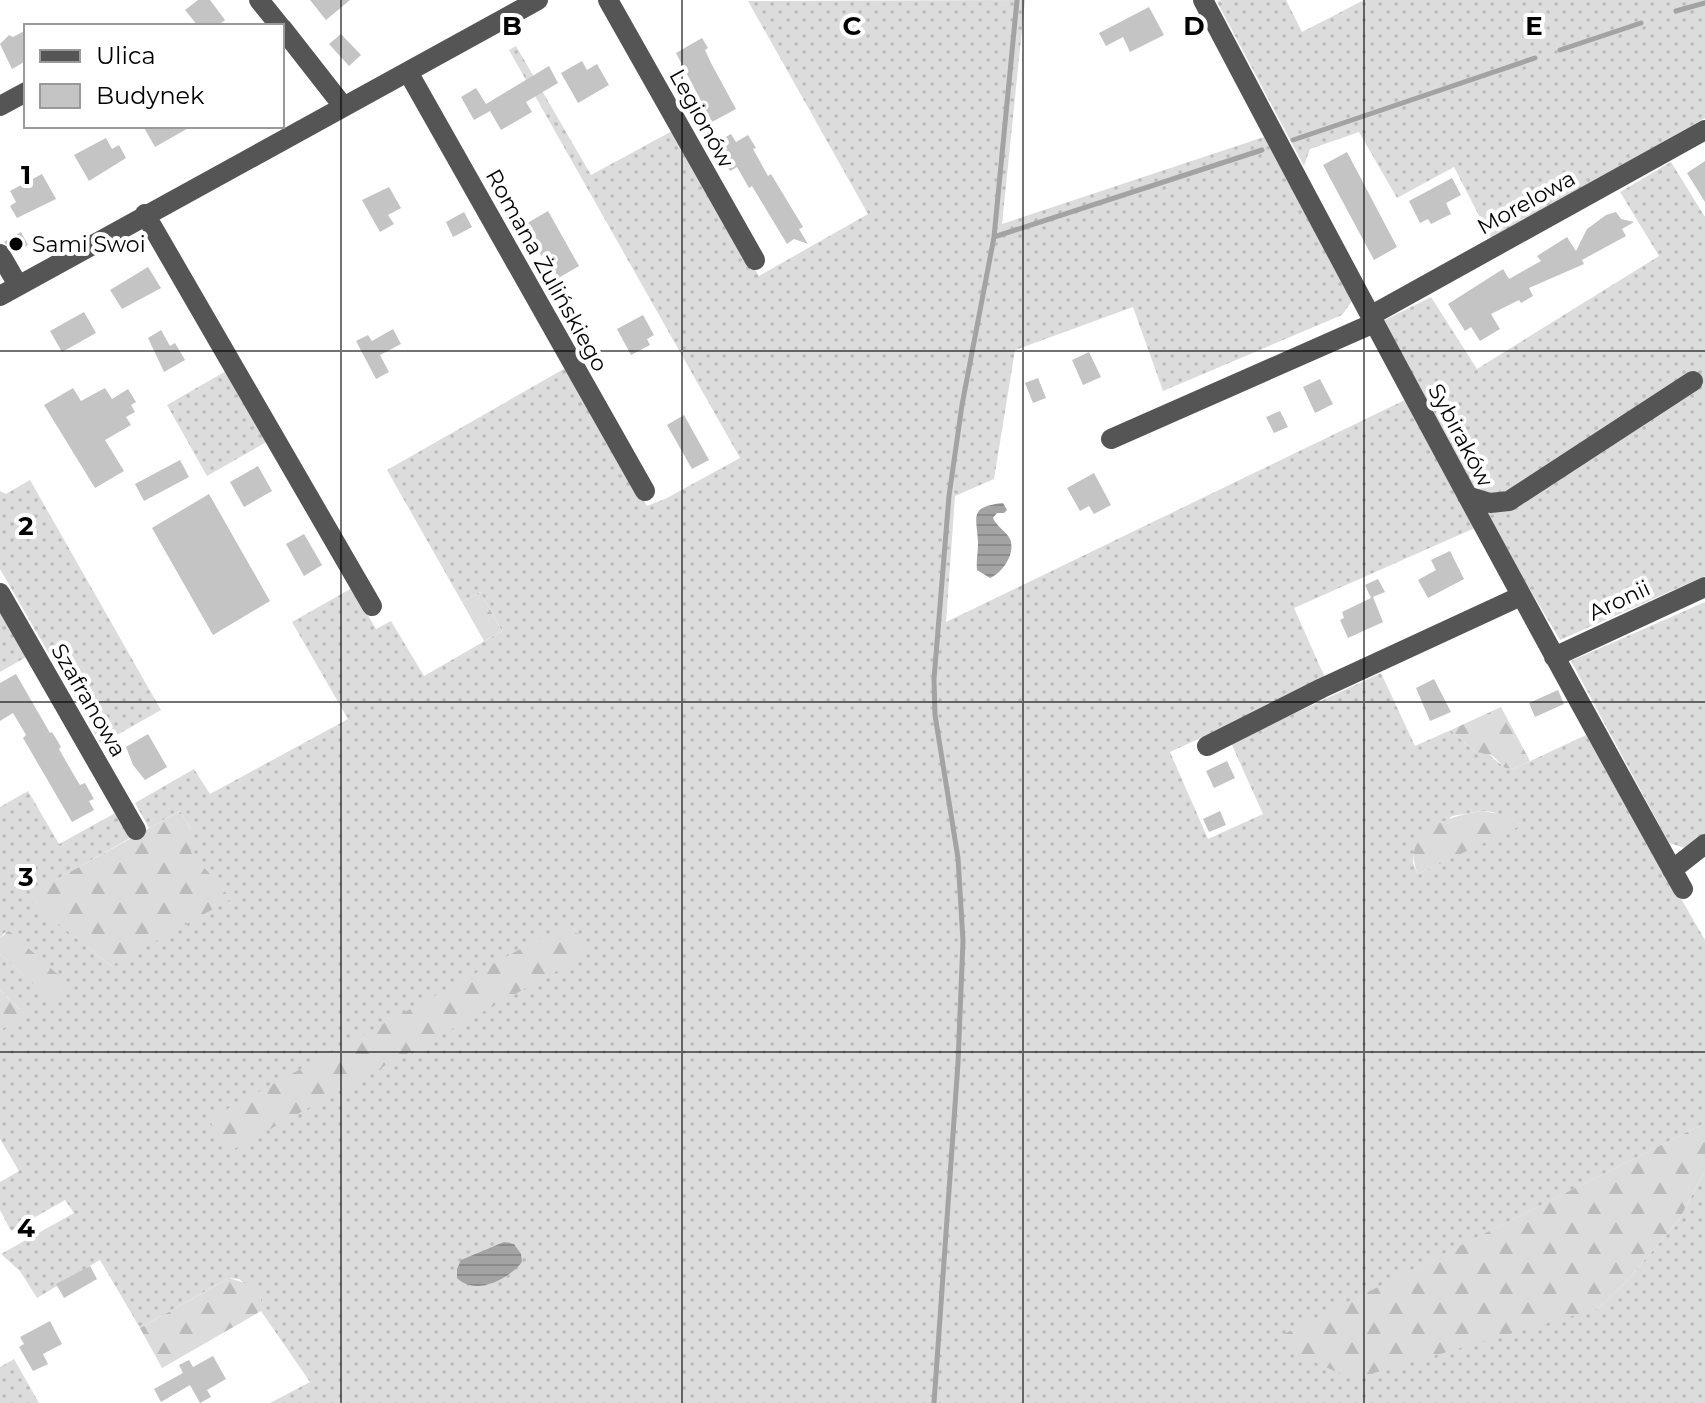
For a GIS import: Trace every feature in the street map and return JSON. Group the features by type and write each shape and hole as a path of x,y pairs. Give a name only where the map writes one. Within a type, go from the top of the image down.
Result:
{"street":[{"path":"259,0 279,24"},
{"path":"0,296 538,0"},
{"name":"Legionów","path":"608,0 755,260"},
{"name":"Sybiraków","path":"1203,0 1467,496 1683,889"},
{"path":"284,31 343,106"},
{"name":"Romana Żulińskiego","path":"408,72 645,491"},
{"path":"0,106 24,93"},
{"name":"Morelowa","path":"1111,439 1372,320 1705,130"},
{"path":"145,214 372,606"},
{"path":"0,254 18,285"},
{"path":"1467,496 1490,503 1509,501 1693,381"},
{"name":"Aronii","path":"1554,657 1705,587"},
{"name":"Szafranowa","path":"0,593 136,830"},
{"path":"1207,746 1322,688 1521,596"},
{"path":"1672,870 1705,844"}],"green space":[{"path":"1025,0 1002,224 1264,137 1352,301 1342,315 1163,391 1133,307 1015,350 994,479 955,496 946,622 1409,398 1477,527 1294,608 1326,680 1170,752 1208,839 1263,814 1231,743 1381,673 1415,746 1451,730 1474,751 1487,753 1505,768 1513,769 1586,735 1705,940 1705,1123 1277,1338 1597,1309 1623,1285 1679,1220 1705,1170 1705,1403 270,1403 310,1382 261,1311 261,1298 239,1279 229,1278 140,1328 100,1260 37,1298 20,1271 1,1254 74,1213 65,1200 11,1231 0,1210 0,1182 19,1171 0,1139 0,1030 25,1015 0,990 0,954 52,1000 5,932 0,938 0,807 28,791 59,844 119,811 132,837 26,897 111,966 198,862 191,852 191,829 180,811 149,828 135,803 194,769 210,794 348,719 292,622 352,588 376,629 391,621 424,676 502,631 480,592 462,602 387,470 569,366 647,506 740,458 509,50 516,46 591,175 674,130 759,276 868,214 748,1","holes":["1493,812 1521,824 1418,874 1413,863 1414,853 1452,816"]},
{"path":"1286,0 1302,32 1364,0 1705,0 1705,118 1491,239 1454,167 1397,198 1359,132 1310,149 1304,166 1217,2"},
{"path":"1671,162 1705,217 1705,576 1560,640 1479,504 1507,496 1468,489 1383,321 1431,297 1477,369 1659,256 1620,192"},
{"path":"226,371 268,441 207,476 167,405"},
{"path":"30,480 161,710 101,744 0,569 0,491 6,494"},
{"path":"480,592 502,631 484,641 462,602"},
{"path":"1705,602 1705,836 1685,848 1669,843 1571,661"},
{"path":"0,607 28,656 0,672"},
{"path":"1501,707 1530,761 1513,769 1505,768 1493,756 1474,751 1451,730"},
{"path":"180,811 191,829 191,852 231,899 111,966 25,897"},
{"path":"1481,811 1507,815 1522,825 1418,874 1414,859 1415,847 1421,837 1442,822"},
{"path":"566,924 595,950 227,1153 209,1119"},
{"path":"9,931 73,988 52,1001 0,954 0,938"},
{"path":"0,990 26,1016 0,1030"},
{"path":"1705,1123 1705,1170 1679,1220 1623,1285 1597,1309 1353,1379 1314,1362 1276,1338"},
{"path":"229,1278 248,1284 261,1298 261,1311 162,1368 140,1328"},
{"path":"14,1359 39,1403 0,1403 0,1367"}],"shaded area":[{"path":"1003,503 1007,510 993,518 1010,539 1011,551 1003,567 990,578 977,570 977,514 984,507"},
{"path":"504,1242 514,1244 521,1254 522,1262 516,1269 500,1280 482,1286 473,1286 457,1278 461,1260"}],"building":[{"path":"198,0 210,0 225,20 220,24 196,24 185,10"},
{"path":"310,0 350,0 326,20"},
{"path":"1149,7 1164,35 1130,52 1123,37 1106,46 1099,33"},
{"path":"24,31 24,62 12,69 0,44 9,35 13,37"},
{"path":"341,34 361,55 349,66 329,44"},
{"path":"702,38 711,63 736,109 712,122 676,53"},
{"path":"582,61 587,70 597,64 609,85 578,103 561,73"},
{"path":"549,66 558,83 526,102 532,112 501,130 490,111 474,120 461,97 476,88 486,104"},
{"path":"144,128 188,128 155,147"},
{"path":"731,134 736,142 748,135 768,176 771,174 803,227 799,229 808,244 794,239 787,244 752,186 749,188 737,167 730,171 715,143"},
{"path":"106,138 112,149 119,145 126,158 89,181 74,155"},
{"path":"1347,152 1397,247 1374,260 1323,165"},
{"path":"1705,161 1705,202 1687,173"},
{"path":"42,174 56,199 17,218 10,206 16,202 10,191"},
{"path":"1452,178 1461,195 1446,203 1451,214 1431,224 1428,219 1420,223 1409,201"},
{"path":"389,187 401,208 388,215 394,224 380,232 362,200"},
{"path":"548,211 579,266 555,280 524,225"},
{"path":"464,212 472,227 453,237 446,222"},
{"path":"1616,212 1621,219 1634,222 1622,229 1626,236 1582,260 1584,264 1529,288 1533,296 1521,303 1519,300 1491,314 1500,329 1480,341 1471,327 1465,331 1448,304 1503,269 1509,279 1541,261 1537,256 1567,237 1576,251 1587,229 1606,215"},
{"name":"Sami Swoi","path":"21,232 28,245 14,253 4,242"},
{"path":"148,267 161,288 122,309 110,290"},
{"path":"84,312 96,333 62,352 50,331"},
{"path":"643,315 654,335 647,339 650,345 631,355 617,329"},
{"path":"393,329 401,344 380,355 389,372 376,379 356,341 368,335 372,341"},
{"path":"161,330 170,346 175,343 185,360 164,372 148,338"},
{"path":"1089,352 1101,377 1083,385 1072,360"},
{"path":"1038,378 1046,398 1033,403 1025,383"},
{"path":"1320,379 1333,404 1315,413 1303,387"},
{"path":"73,388 81,401 105,388 112,399 128,389 136,402 131,405 135,412 126,417 131,425 105,440 124,471 95,488 44,405"},
{"path":"1280,411 1288,427 1274,433 1266,417"},
{"path":"684,415 709,460 692,469 667,425"},
{"path":"180,460 189,477 144,501 135,484"},
{"path":"258,466 272,491 244,507 230,482"},
{"path":"1094,473 1111,505 1094,514 1089,506 1080,511 1067,488"},
{"path":"209,494 270,601 213,635 152,528"},
{"path":"304,534 322,565 304,576 286,544"},
{"path":"1450,551 1464,579 1428,598 1418,580 1436,570 1431,560"},
{"path":"1378,579 1385,592 1373,597 1383,622 1348,638 1340,620 1344,618 1342,612 1371,598 1365,585"},
{"path":"16,674 57,740 75,777 80,785 85,783 94,799 89,801 94,810 72,822 23,738 26,735 13,713 0,721 0,683"},
{"path":"1434,679 1451,712 1430,721 1416,688"},
{"path":"1558,690 1564,704 1535,717 1529,703"},
{"path":"148,734 167,767 145,780 133,765 126,747"},
{"path":"1227,761 1235,778 1214,788 1206,771"},
{"path":"1220,811 1226,825 1209,832 1203,819"},
{"path":"90,1266 97,1279 64,1298 56,1284"},
{"path":"50,1321 62,1344 43,1354 48,1364 33,1371 19,1347 24,1344 20,1337"},
{"path":"213,1356 226,1379 207,1390 211,1397 200,1403 190,1385 161,1402 154,1389 183,1373 179,1365 189,1360 193,1367"}],"waterway":[{"path":"934,1403 958,1063 963,941 958,858 935,715 934,679 949,496 962,405 994,237 1017,0"},
{"path":"1676,11 1705,3"},
{"path":"1560,50 1641,23"},
{"path":"1293,140 1535,58"},
{"path":"994,237 1262,150"}],"place":[{"name":"Sami Swoi","path":"16,244"}]}
